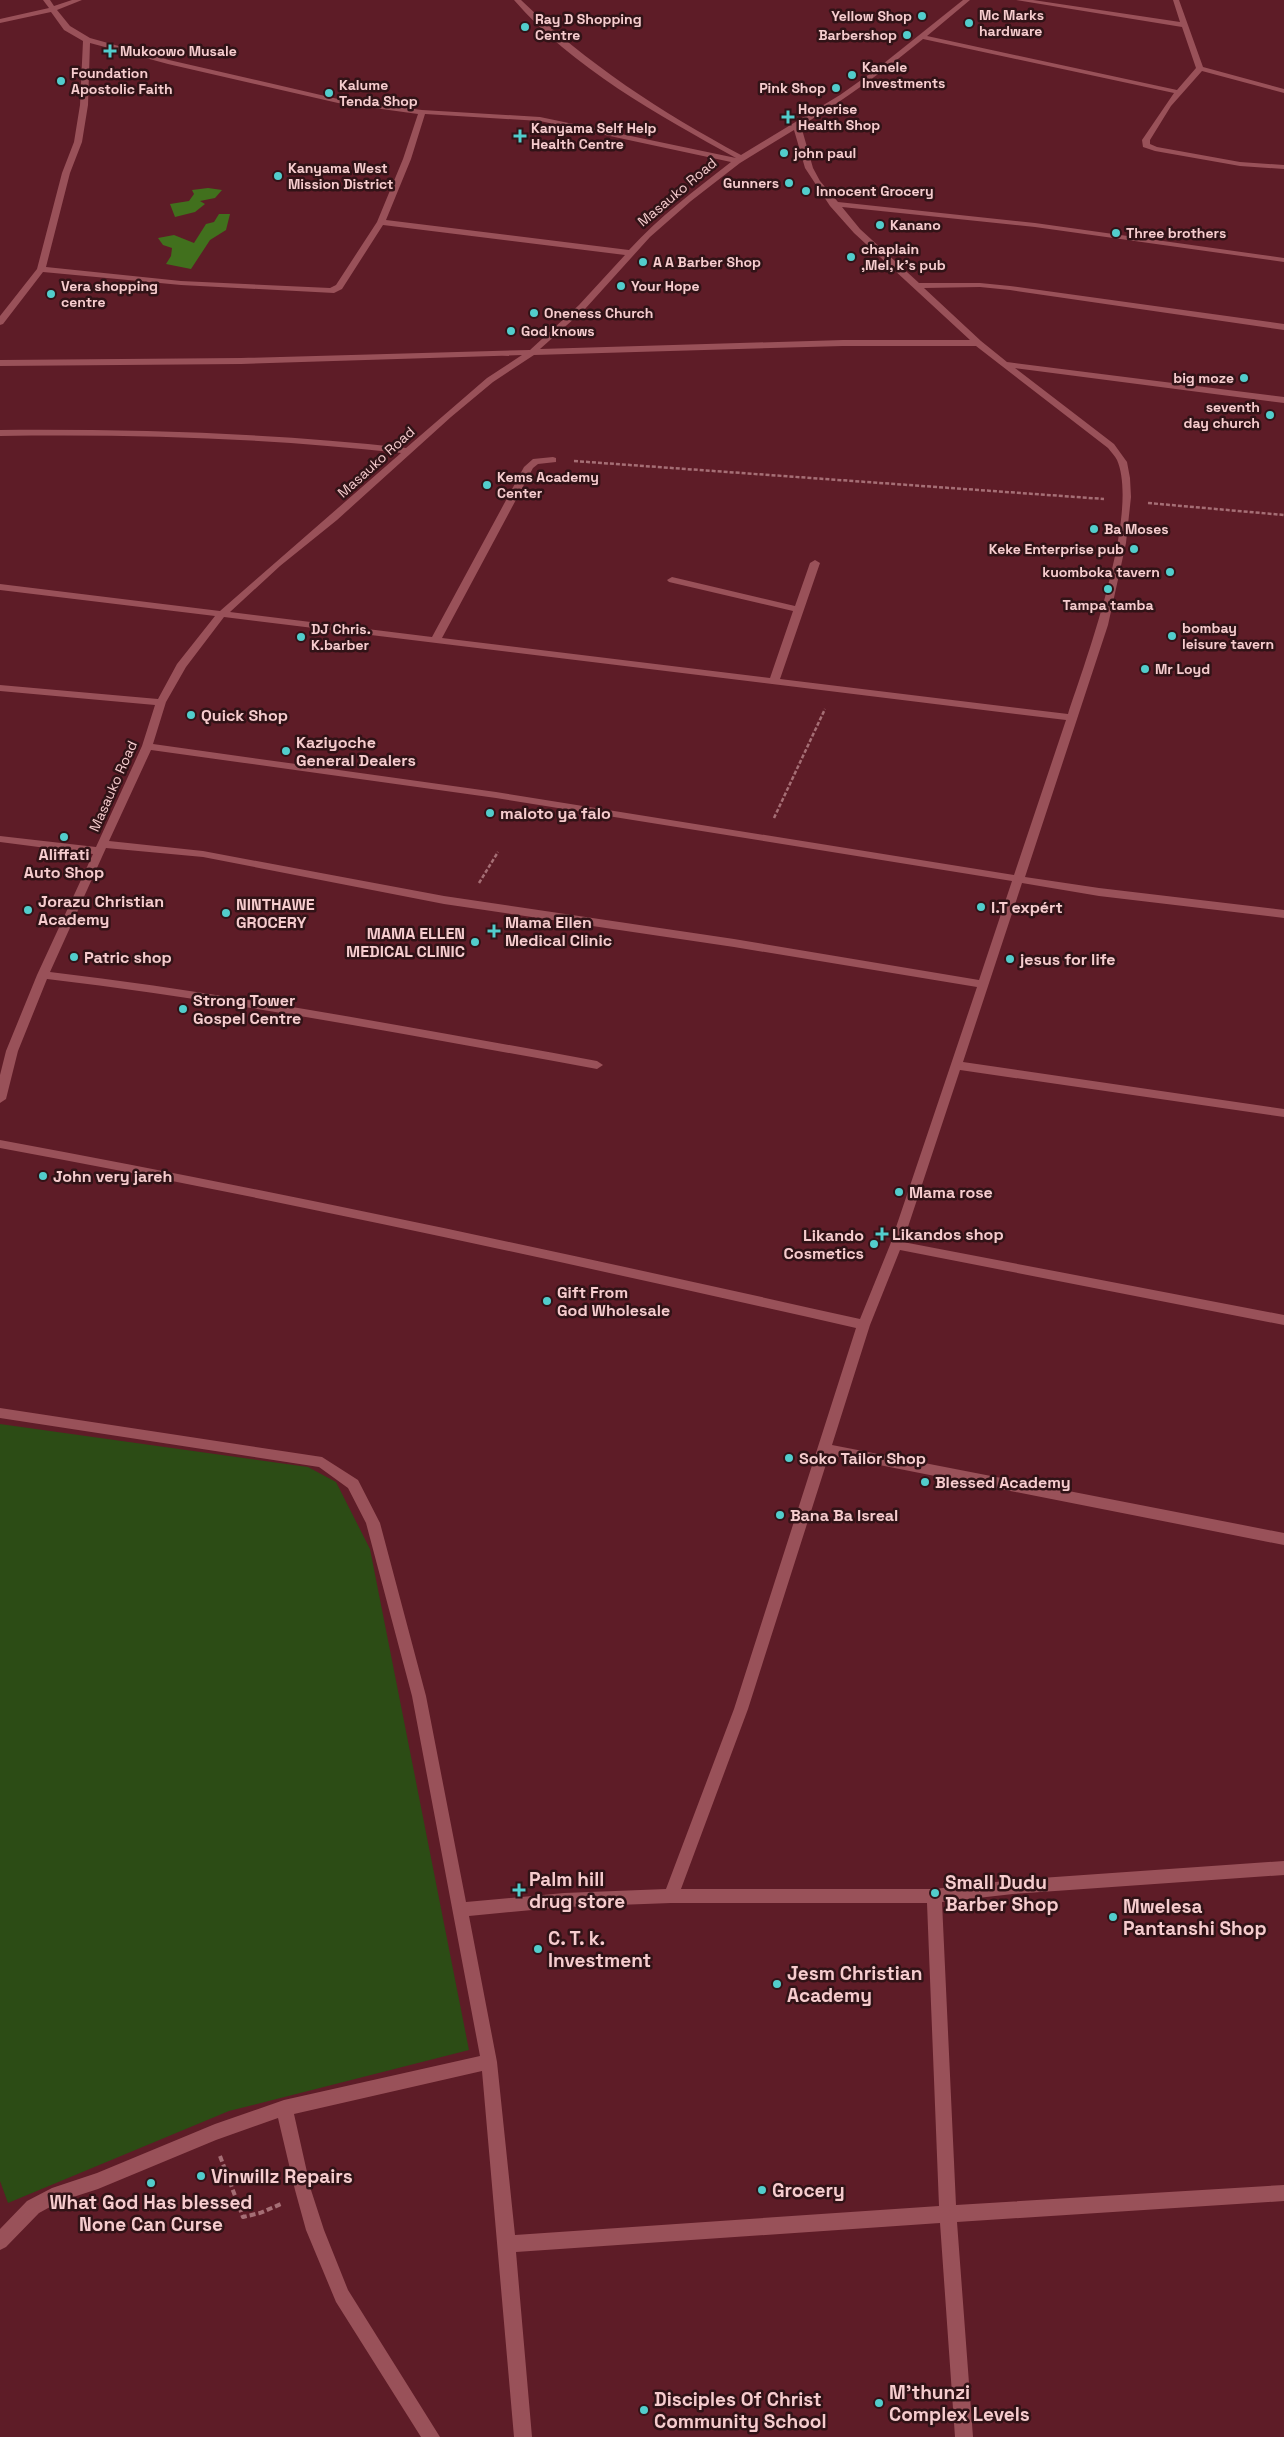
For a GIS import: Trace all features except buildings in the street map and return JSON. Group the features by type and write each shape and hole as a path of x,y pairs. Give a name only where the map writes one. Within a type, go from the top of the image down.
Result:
{"street":[{"path":"46,0 67,28 87,40 294,92 347,102 422,112 540,119 739,160"},
{"path":"0,21 54,9 79,0"},
{"path":"517,0 574,52 612,81 739,160"},
{"name":"Masauko Road","path":"0,1099 12,1051 43,975 147,746 161,702 181,666 222,614 490,380 530,354 582,307 630,253 681,205 739,160 843,97 923,37 967,0"},
{"path":"1018,0 1185,25"},
{"path":"1176,0 1200,68"},
{"path":"923,37 1178,92"},
{"path":"0,322 41,269 66,173 78,142 84,105 87,40"},
{"path":"1200,68 1284,91"},
{"path":"1200,68 1178,92 1146,140 1146,144 1154,149 1221,161 1284,167"},
{"path":"41,269 181,283 330,291 339,287 381,222 407,159 422,112"},
{"path":"670,1896 741,1709 864,1325 896,1245 1103,625 1119,561 1125,502 1125,477 1122,461 1111,446 978,343 883,256 833,204 810,168 797,126"},
{"path":"833,204 1026,224 1284,260"},
{"path":"381,222 630,253"},
{"path":"916,286 980,285 1010,288 1284,327"},
{"path":"0,363 241,361 530,354 843,343 978,343"},
{"path":"1006,364 1284,400"},
{"path":"0,432 130,432 264,436 408,451"},
{"path":"435,641 529,467 536,462 553,460"},
{"path":"774,682 815,563"},
{"path":"672,580 800,610"},
{"path":"0,586 1072,718"},
{"path":"0,688 161,702"},
{"path":"147,746 496,795 765,840 1020,878 1099,892 1284,914"},
{"path":"0,839 249,862 467,903 734,943 983,984"},
{"path":"43,975 160,989 270,1006 597,1065"},
{"path":"957,1065 1284,1113"},
{"path":"0,1144 125,1166 550,1254 864,1325"},
{"path":"896,1245 1284,1320"},
{"path":"0,1414 322,1462 353,1484 373,1523 419,1696 489,2062 507,2244 522,2437"},
{"path":"825,1449 1284,1539"},
{"path":"461,1910 564,1900 670,1896 934,1896 1013,1887 1284,1868"},
{"path":"934,1896 948,2214 964,2437"},
{"path":"0,2242 33,2207 50,2198 215,2132 284,2108 489,2062"},
{"path":"284,2108 302,2190 315,2230 342,2296 431,2437"},
{"path":"507,2244 1284,2193"}],"path":[{"path":"553,460 1045,494 1284,515"},
{"path":"765,840 787,786 834,690"},
{"path":"467,903 498,852"},
{"path":"215,2132 221,2164 232,2186 243,2218 283,2203 302,2190"}],"green space":[{"path":"208,188 222,190 215,198 200,201 205,204 195,212 175,217 170,204 189,201 194,194 192,190"},
{"path":"219,214 230,214 226,230 210,240 191,269 166,264 171,256 172,248 163,245 158,238 174,235 194,243 206,224 214,222"},
{"path":"0,1424 308,1467 336,1482 370,1549 469,2050 229,2111 8,2203 0,2181"}],"place":[{"name":"Yellow Shop","path":"922,16"},
{"name":"Mc Marks hardware","path":"969,23"},
{"name":"Ray D Shopping Centre","path":"525,27"},
{"name":"Barbershop","path":"907,35"},
{"name":"Mukoowo Musale","path":"110,51"},
{"name":"Kanele Investments","path":"852,75"},
{"name":"Foundation Apostolic Faith","path":"61,81"},
{"name":"Pink Shop","path":"836,88"},
{"name":"Kalume Tenda Shop","path":"329,93"},
{"name":"Hoperise Health Shop","path":"788,117"},
{"name":"Kanyama Self Help Health Centre","path":"520,136"},
{"name":"john paul","path":"784,153"},
{"name":"Kanyama West Mission District","path":"278,176"},
{"name":"Gunners","path":"789,183"},
{"name":"Innocent Grocery","path":"806,191"},
{"name":"Kanano","path":"880,225"},
{"name":"Three brothers","path":"1116,233"},
{"name":"chaplain ,Mel, k's pub","path":"851,257"},
{"name":"A A Barber Shop","path":"643,262"},
{"name":"Your Hope","path":"621,286"},
{"name":"Vera shopping centre","path":"51,294"},
{"name":"Oneness Church","path":"534,313"},
{"name":"God knows","path":"511,331"},
{"name":"big moze","path":"1244,378"},
{"name":"seventh day church","path":"1270,415"},
{"name":"Kems Academy Center","path":"487,485"},
{"name":"Ba Moses","path":"1094,529"},
{"name":"Keke Enterprise pub","path":"1134,549"},
{"name":"kuomboka tavern","path":"1170,572"},
{"name":"Tampa tamba","path":"1108,589"},
{"name":"bombay leisure tavern","path":"1172,636"},
{"name":"DJ Chris. K.barber","path":"301,637"},
{"name":"Mr Loyd","path":"1145,669"},
{"name":"Quick Shop","path":"191,715"},
{"name":"Kaziyoche General Dealers","path":"286,751"},
{"name":"maloto ya falo","path":"490,813"},
{"name":"Aliffati Auto Shop","path":"64,837"},
{"name":"I.T expért","path":"981,907"},
{"name":"Jorazu Christian Academy","path":"28,910"},
{"name":"NINTHAWE GROCERY","path":"226,913"},
{"name":"Mama Ellen Medical Clinic","path":"494,931"},
{"name":"MAMA ELLEN MEDICAL CLINIC","path":"475,942"},
{"name":"Patric shop","path":"74,957"},
{"name":"jesus for life","path":"1010,959"},
{"name":"Strong Tower Gospel Centre","path":"183,1009"},
{"name":"John very jareh","path":"43,1176"},
{"name":"Mama rose","path":"899,1192"},
{"name":"Likandos shop","path":"882,1234"},
{"name":"Likando Cosmetics","path":"874,1244"},
{"name":"Gift From God Wholesale","path":"547,1301"},
{"name":"Soko Tailor Shop","path":"789,1458"},
{"name":"Blessed Academy","path":"925,1482"},
{"name":"Bana Ba Isreal","path":"780,1515"},
{"name":"Palm hill drug store","path":"519,1890"},
{"name":"Small Dudu Barber Shop","path":"935,1893"},
{"name":"Mwelesa Pantanshi Shop","path":"1113,1917"},
{"name":"C. T. k. Investment","path":"538,1949"},
{"name":"Jesm Christian Academy","path":"777,1984"},
{"name":"Vinwillz Repairs","path":"201,2176"},
{"name":"What God Has blessed None Can Curse","path":"151,2183"},
{"name":"Grocery","path":"762,2190"},
{"name":"M'thunzi Complex Levels","path":"879,2403"},
{"name":"Disciples Of Christ Community School","path":"644,2410"}]}
